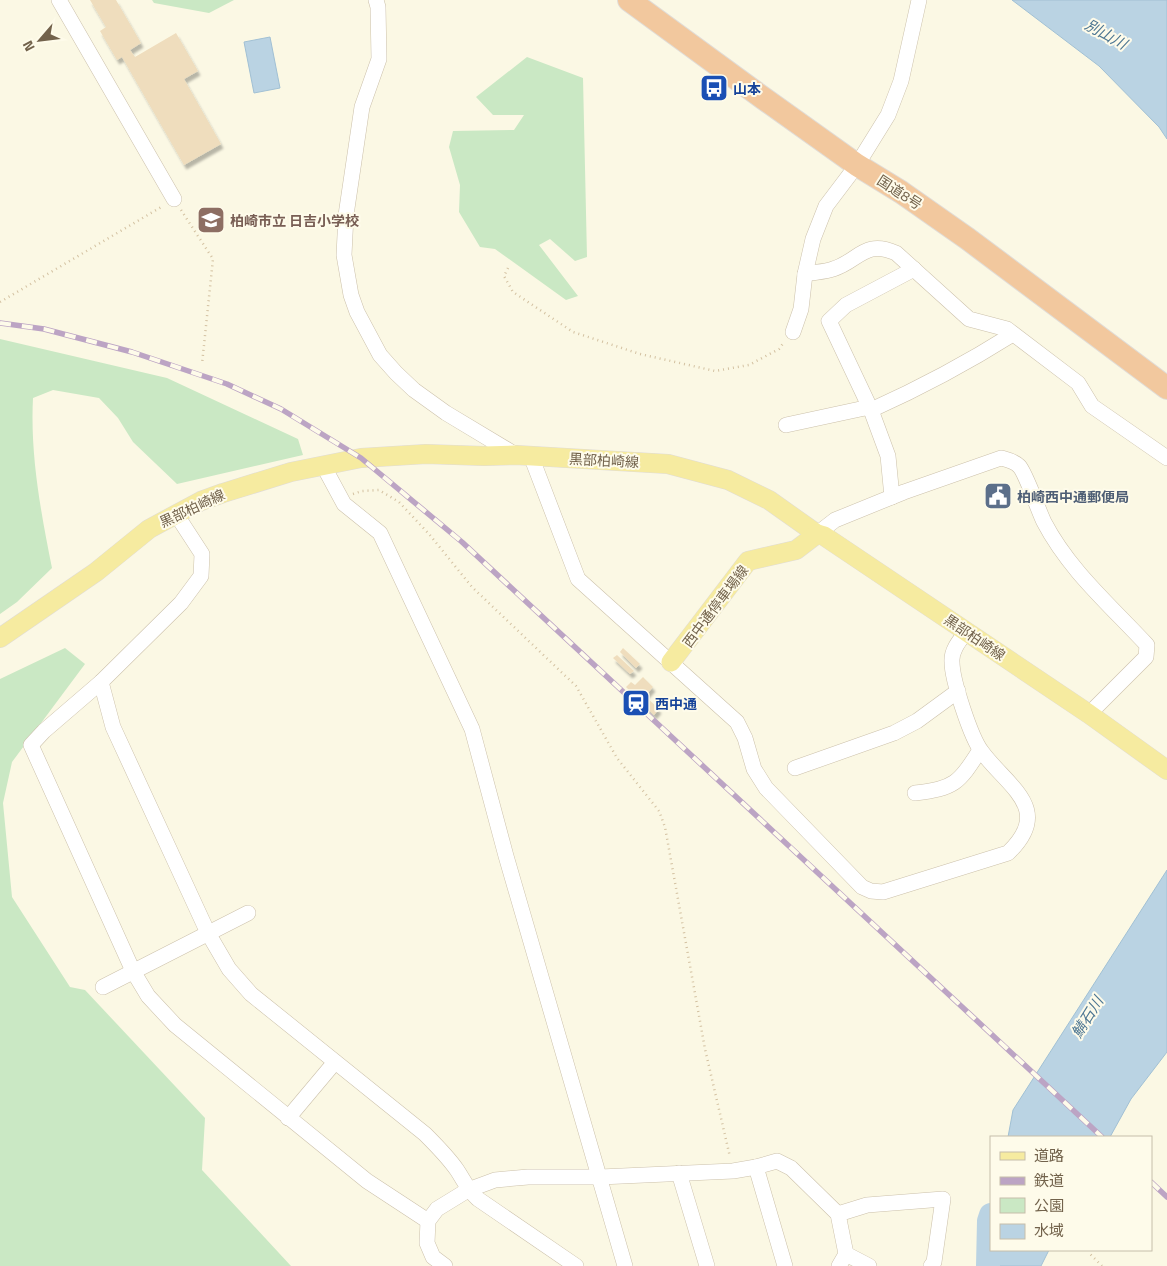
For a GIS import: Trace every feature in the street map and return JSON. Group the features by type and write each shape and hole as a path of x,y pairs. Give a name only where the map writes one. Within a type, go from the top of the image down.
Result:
{"highway":[{"name":"国道8号","path":"629,0 763,98 968,239 1166,388"}],"main road":[{"name":"黒部柏崎線","path":"0,638 96,572 149,529 223,492 292,472 361,458 412,454 523,456 668,464 715,475 770,500 817,534 824,536 967,631 1167,770"},
{"name":"西中通停車場線","path":"671,662 748,562 796,550 817,534"}],"street":[{"path":"59,0 174,199"},
{"path":"376,0 378,7 379,58 362,106 346,215 344,255 350,295 380,355 414,390 446,414 523,456 578,579 737,722 745,738 754,770 766,788 862,887 871,891 883,892 1008,852 1019,842 1028,826 1026,808 1021,796 980,750 967,721 952,662 953,651 967,631"},
{"path":"793,332 800,309 813,238 826,206 857,164 888,115 902,81 919,0"},
{"path":"805,274 834,269 868,250 883,247 896,253 969,319 1007,329 1078,383 1092,406 1167,458"},
{"path":"892,497 888,456 871,410 829,321 846,305 914,269"},
{"path":"786,425 865,408 871,410 918,389 973,359 1013,334"},
{"path":"817,534 834,520 892,497 1002,458 1012,461 1020,467 1044,521 1065,557 1147,644 1146,657 1089,714"},
{"path":"324,467 344,504 380,533 472,729 506,856 625,1266"},
{"path":"176,514 202,554 201,576 181,603 101,682 44,730 31,745 133,971 148,996 175,1025 367,1182 428,1221"},
{"path":"101,682 113,727 208,933 229,969 251,994 425,1134 444,1152 459,1172 468,1190 478,1199 576,1266"},
{"path":"795,768 894,733 917,721 958,691"},
{"path":"914,793 949,787 962,776 980,750"},
{"path":"103,987 248,913"},
{"path":"288,1118 335,1062"},
{"path":"445,1266 433,1256 426,1243 428,1221 437,1209 468,1190 494,1180 528,1177 600,1177 733,1171 777,1161 791,1168 838,1214 843,1260 869,1266"},
{"path":"756,1167 785,1266"},
{"path":"679,1173 707,1266"},
{"path":"838,1214 867,1205 943,1199 934,1262 931,1266"}],"path":[{"path":"0,302 174,199 213,259 202,364"},
{"path":"508,268 504,276 514,292 573,332 640,354 715,371 749,365 778,349 793,332"},
{"path":"344,504 349,495 362,491 379,490 399,502 429,534 472,587 576,686 617,758 659,812 666,827 705,1049 733,1171"},
{"path":"1090,1251 1090,1254 1102,1266"}],"green space":[{"path":"152,0 234,0 209,13 154,3"},
{"path":"527,57 583,78 587,257 575,261 550,239 539,245 578,296 566,300 495,249 480,247 459,212 460,185 449,147 453,131 514,130 524,115 493,115 476,97"},
{"path":"0,339 167,378 298,439 303,455 177,484 133,442 118,418 99,398 53,390 33,398 35,462 40,505 52,568 17,602 0,614"},
{"path":"65,648 85,664 12,762 3,803 12,897 70,987 85,990 205,1118 202,1170 291,1266 0,1266 0,679"}],"water":[{"name":"別山川","path":"1012,0 1167,0 1167,139 1159,127 1099,66"},
{"path":"270,37 280,88 254,93 244,42"},
{"path":"1167,870 1167,1052 1131,1099 1111,1136 1008,1136 1013,1110"},
{"path":"990,1245 990,1251 1048,1251 1041,1266 986,1266"}],"building":[{"path":"90,0 116,0 141,43 130,50 135,57 176,33 198,71 184,79 221,144 184,165 122,57 117,60 100,31 106,27"},
{"path":"623,648 640,664 636,668 620,652"},
{"path":"617,655 634,671 630,674 613,658"},
{"path":"643,677 653,687 645,696 659,709 654,715 626,687 631,682 635,685"}],"waterway":[{"name":"鯖石川","path":"988,1266 990,1218"}],"railway":[{"path":"0,323 44,329 132,352 227,384 281,409 361,458 462,542 1101,1136"},
{"path":"1152,1183 1167,1197"}],"place":[{"name":"山本","path":"714,88"},
{"name":"柏崎市立 日吉小学校","path":"211,220"},
{"name":"柏崎西中通郵便局","path":"998,496"},
{"name":"西中通","path":"636,703"}]}
